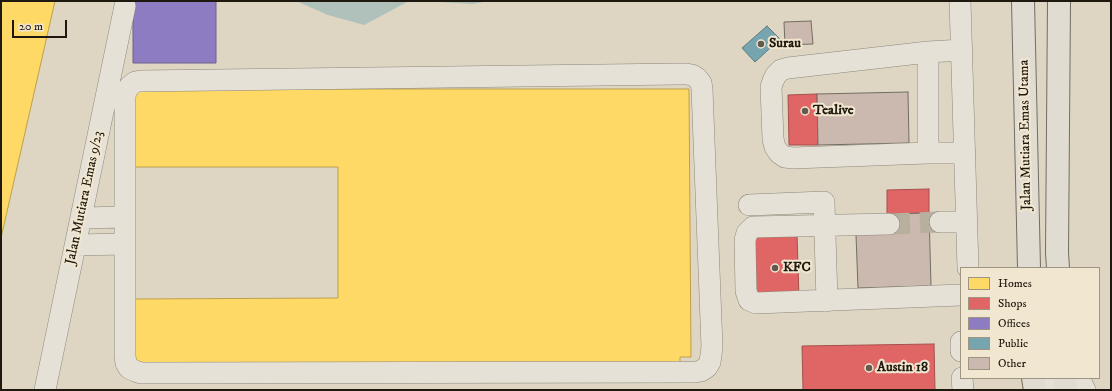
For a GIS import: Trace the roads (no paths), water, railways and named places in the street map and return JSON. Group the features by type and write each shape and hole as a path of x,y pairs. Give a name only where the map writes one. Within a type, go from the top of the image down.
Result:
{"main road":[{"name":"Jalan Mutiara Emas Utama","path":"1023,1 1029,267"},
{"path":"1058,267 1059,1"},
{"path":"1033,379 1035,390"},
{"path":"1065,379 1066,390"}],"street":[{"path":"960,1 968,267"},
{"name":"Jalan Mutiara Emas 9/23","path":"45,390 125,6"},
{"path":"962,50 928,52 788,68 781,70 776,75 771,87 774,147 785,157 965,153"},
{"path":"928,52 928,153"},
{"path":"692,75 701,83 702,89 712,339 710,362 707,367 701,371 695,372 141,373 129,368 125,356 125,216 125,97 126,91 135,82 692,75"},
{"path":"750,205 824,202 827,301"},
{"path":"81,218 125,216"},
{"path":"940,222 967,222"},
{"path":"889,224 753,227 747,233 745,240 746,291 749,300 756,303 960,295"},
{"path":"75,245 125,244"},
{"path":"962,379 963,390"},
{"path":"1030,390 1033,379"},
{"path":"1046,379 1048,390"},
{"path":"1079,379 1085,390"}],"tunnel":[{"path":"889,224 940,222"}],"place":[{"name":"Surau","path":"761,44"},
{"name":"Tealive","path":"805,111"},
{"name":"KFC","path":"775,268"},
{"name":"Austin 18","path":"869,368"}]}
